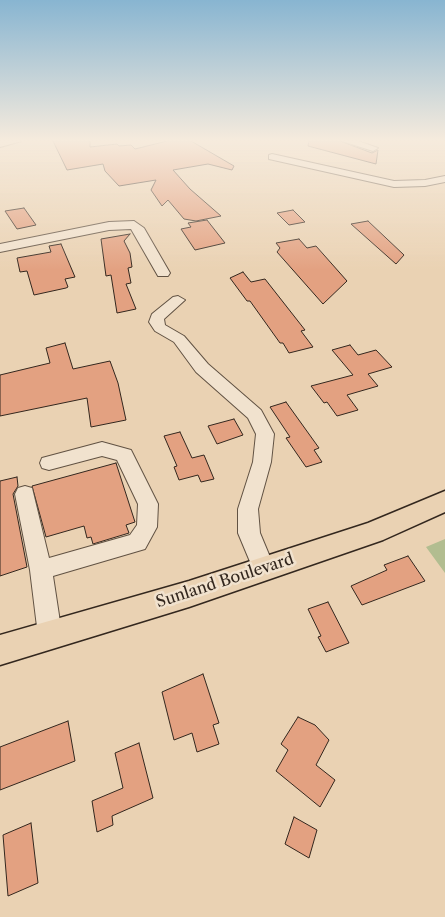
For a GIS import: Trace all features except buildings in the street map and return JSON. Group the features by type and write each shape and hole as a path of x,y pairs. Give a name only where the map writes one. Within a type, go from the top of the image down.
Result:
{"main road":[{"name":"Sunland Boulevard","path":"0,650 188,594 264,569 374,532 445,501"}],"street":[{"path":"0,248 109,226 130,225 138,228 164,273"},
{"path":"178,300 157,317 156,322 160,328 179,339 202,368 255,414 265,434 262,462 248,509 249,532 264,569"},
{"path":"41,570 137,542 147,527 148,504 124,455 102,449 49,463"},
{"path":"25,494 41,570 50,635"}],"green space":[{"path":"445,539 445,573 426,547"}]}
